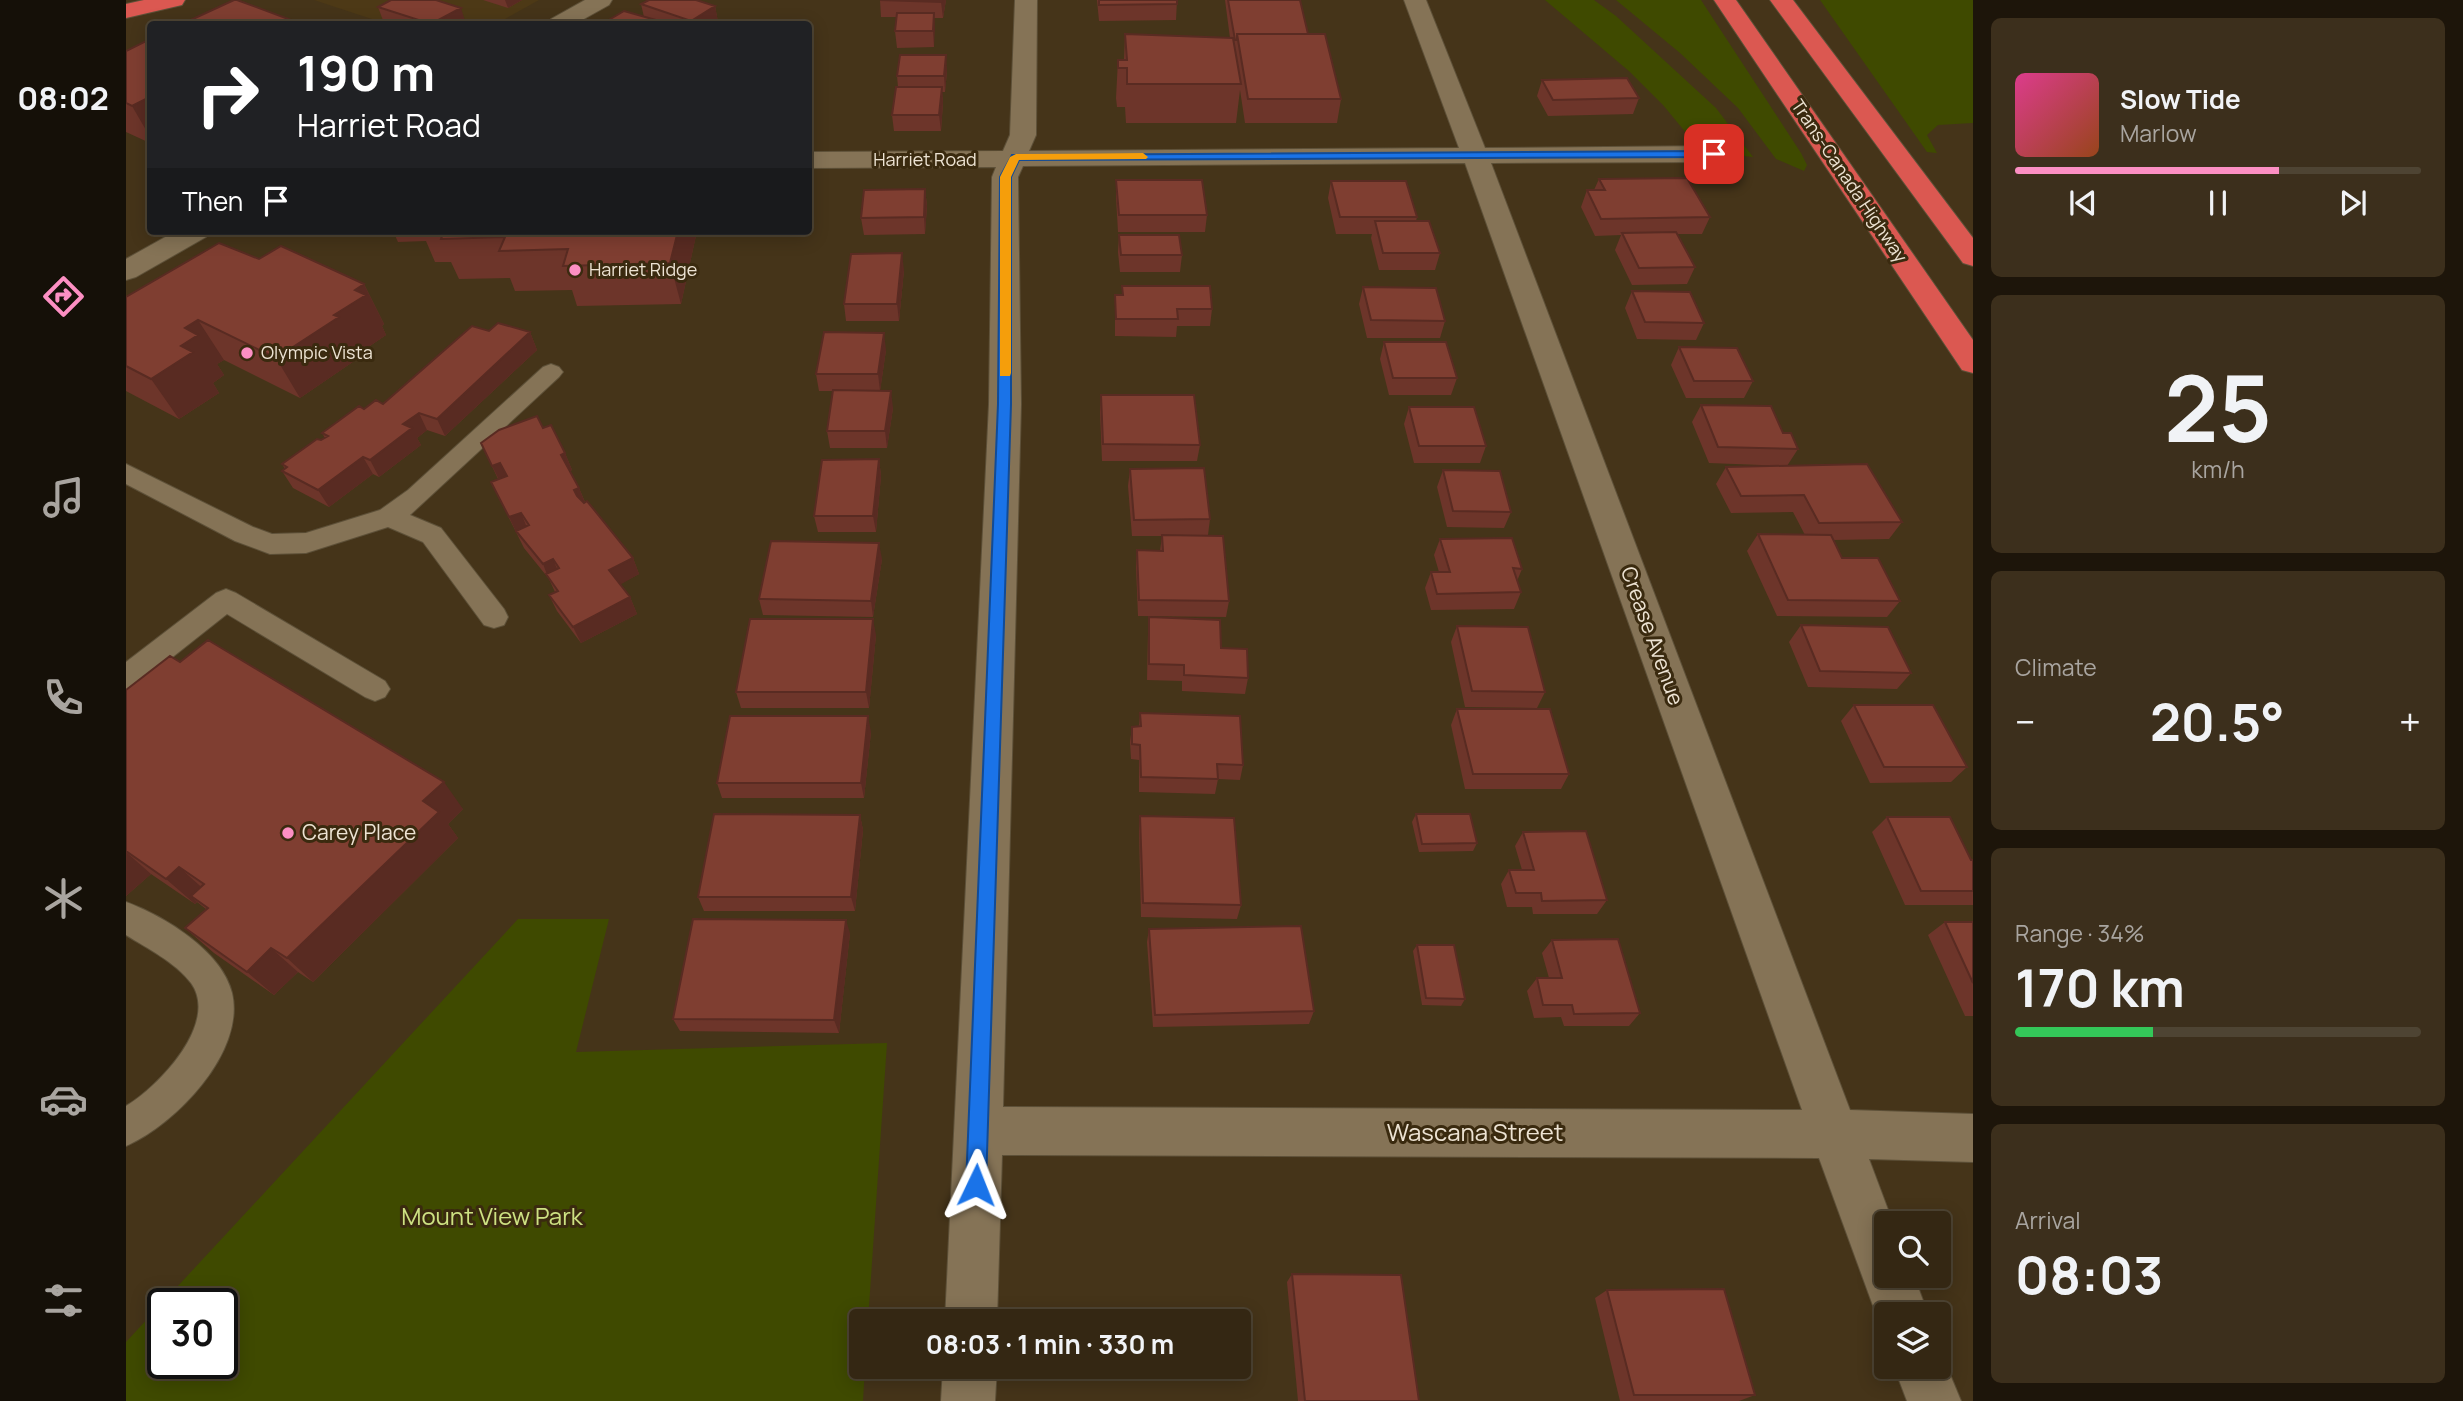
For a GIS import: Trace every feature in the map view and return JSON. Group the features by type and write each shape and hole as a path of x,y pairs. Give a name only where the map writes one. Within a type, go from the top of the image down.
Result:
{"highway":[{"path":"126,11 174,0"},
{"name":"Trans-Canada Highway","path":"1725,0 1973,363"},
{"path":"1781,0 1973,257"}],"street":[{"path":"564,21 601,0"},
{"path":"971,1309 1005,404 1006,177 1023,135 1026,0"},
{"name":"Crease Avenue","path":"1415,0 1874,1239"},
{"name":"Harriet Road","path":"812,160 1714,154"},
{"path":"133,261 188,235"},
{"name":"Wascana Street","path":"978,1131 1835,1134 1973,1138"},
{"path":"968,1401 969,1379"},
{"path":"1926,1379 1934,1401"}],"lane":[{"path":"126,473 244,534 270,544 306,543 389,516 417,496 551,372"},
{"path":"389,516 432,535 494,617"},
{"path":"126,678 226,600 375,689"},
{"path":"126,917 206,974 215,999 212,1029 198,1062 173,1093 140,1120 126,1127"}],"shaded area":[{"path":"314,0 539,0 501,21 378,21"}],"green space":[{"path":"1545,0 1594,0 1616,16 1716,108 1753,157 1701,151 1663,105 1630,72"},
{"path":"1616,0 1701,0 1801,153 1807,165 1804,171 1776,159 1738,108 1680,53"},
{"path":"1820,0 1973,0 1973,123 1938,125 1927,135 1937,153 1927,152"},
{"name":"Mount View Park","path":"518,919 609,919 576,1052 887,1043 869,1309 849,1309 849,1379 864,1379 863,1401 126,1401 126,1342 147,1319 147,1379 238,1379 238,1288 176,1288"}],"building":[{"path":"237,0 294,21 188,21"},
{"path":"391,0 436,0 461,8 437,21 422,21 378,7"},
{"path":"649,0 696,0 715,6 691,21 641,4"},
{"path":"880,0 942,0 941,2"},
{"path":"1099,0 1177,0 1177,4 1099,5"},
{"path":"1228,0 1300,0 1308,34 1237,34 1235,40"},
{"path":"624,11 659,21 607,21"},
{"path":"897,13 934,13 933,31 895,31"},
{"path":"1125,34 1233,38 1241,84 1127,84 1127,68 1118,68 1118,60 1127,60"},
{"path":"1237,34 1325,34 1341,99 1248,99"},
{"path":"147,40 147,98 132,106 126,103 126,51"},
{"path":"900,55 946,55 944,76 897,76"},
{"path":"1627,78 1639,98 1553,100 1542,80"},
{"path":"896,87 942,87 939,115 892,115"},
{"path":"1687,178 1710,217 1601,219 1587,190 1605,190 1599,179"},
{"path":"1116,180 1202,180 1207,215 1119,215"},
{"path":"1331,181 1406,181 1417,217 1340,217"},
{"path":"925,189 924,217 861,218 864,190"},
{"path":"1375,221 1429,221 1440,253 1383,253"},
{"path":"1676,232 1695,267 1639,268 1622,233"},
{"path":"442,235 677,235 670,263 563,266 568,249 499,251 505,237 441,239"},
{"path":"1119,235 1179,235 1182,255 1121,255"},
{"path":"219,243 259,259 281,246 364,284 355,290 366,295 334,315 339,317 276,358 198,320 185,328 198,335 181,346 193,352 151,379 126,366 126,297"},
{"path":"902,253 897,304 844,304 851,254"},
{"path":"1122,286 1210,286 1212,309 1177,309 1178,319 1116,319 1115,295 1123,295"},
{"path":"1363,287 1436,288 1445,321 1371,320"},
{"path":"1632,291 1690,292 1704,323 1645,322"},
{"path":"498,323 530,332 437,419 419,413 403,424 412,428 370,460 363,457 318,490 282,471 287,467 282,464 317,439 328,436 322,433 359,406 364,409 376,400 383,404 472,326 489,331"},
{"path":"824,332 884,333 878,374 816,374"},
{"path":"1384,342 1446,342 1457,378 1393,378"},
{"path":"1679,347 1737,348 1753,381 1694,381"},
{"path":"833,390 891,391 885,431 827,431"},
{"path":"1101,395 1194,395 1200,445 1103,444"},
{"path":"1701,405 1771,406 1783,433 1791,433 1798,449 1718,447"},
{"path":"1409,407 1474,407 1486,446 1419,446"},
{"path":"537,416 543,428 551,425 565,453 561,455 579,488 574,490 577,496 584,503 587,501 633,558 609,570 630,597 573,627 549,595 558,591 546,574 559,568 553,559 543,564 516,531 529,525 521,513 509,517 491,482 507,476 500,463 492,466 481,443 499,430"},
{"path":"879,459 873,516 814,516 822,460"},
{"path":"1867,464 1902,522 1819,523 1804,495 1741,496 1726,467"},
{"path":"1204,468 1210,519 1134,520 1130,469"},
{"path":"1443,470 1500,471 1511,512 1453,511"},
{"path":"1758,534 1831,535 1842,558 1878,558 1900,601 1788,600"},
{"path":"1162,535 1223,536 1229,601 1139,600 1137,550 1163,551"},
{"path":"1512,538 1522,569 1513,568 1521,592 1437,594 1431,572 1450,572 1440,539"},
{"path":"771,541 879,543 871,601 759,599"},
{"path":"1149,617 1220,620 1221,648 1247,649 1248,678 1184,675 1184,665 1149,664"},
{"path":"750,619 873,619 866,692 736,692"},
{"path":"1801,625 1888,627 1911,673 1820,671"},
{"path":"1457,626 1528,627 1545,692 1472,691"},
{"name":"Carey Place","path":"208,640 444,782 423,801 439,812 287,958 271,948 247,972 185,928 208,908 191,896 204,884 179,867 166,879 126,851 126,690 170,656 180,662"},
{"path":"1854,705 1933,705 1967,767 1884,767"},
{"path":"1457,709 1550,709 1569,774 1473,774"},
{"path":"1140,713 1240,716 1243,765 1217,764 1218,779 1141,777 1140,745 1132,744 1132,727 1141,726"},
{"path":"730,716 868,716 861,783 717,783"},
{"path":"714,814 860,815 851,897 698,897"},
{"path":"1416,814 1470,814 1477,843 1422,844"},
{"path":"1140,816 1234,818 1241,905 1143,903"},
{"path":"1887,817 1950,817 1973,860 1973,891 1921,891"},
{"path":"1586,831 1607,900 1542,901 1541,893 1516,893 1509,870 1534,870 1523,832"},
{"path":"693,919 846,920 834,1020 673,1019"},
{"path":"1945,922 1973,922 1973,983"},
{"path":"1301,926 1314,1011 1155,1015 1149,929"},
{"path":"1618,939 1640,1013 1574,1014 1572,1005 1543,1005 1537,978 1562,978 1552,940"},
{"path":"1417,945 1454,945 1465,999 1426,998"},
{"path":"1292,1274 1401,1275 1419,1401 1305,1401"},
{"path":"1724,1289 1755,1395 1634,1395 1607,1290"}],"slow traffic":[{"path":"1005,373 1006,177 1016,157 1143,157"}],"place":[{"name":"Harriet Ridge","path":"575,270"},
{"name":"Olympic Vista","path":"247,353"},
{"name":"Carey Place","path":"288,833"}],"route":[{"path":"976,1185 1005,404 1006,177 1016,157 1714,154"}]}
